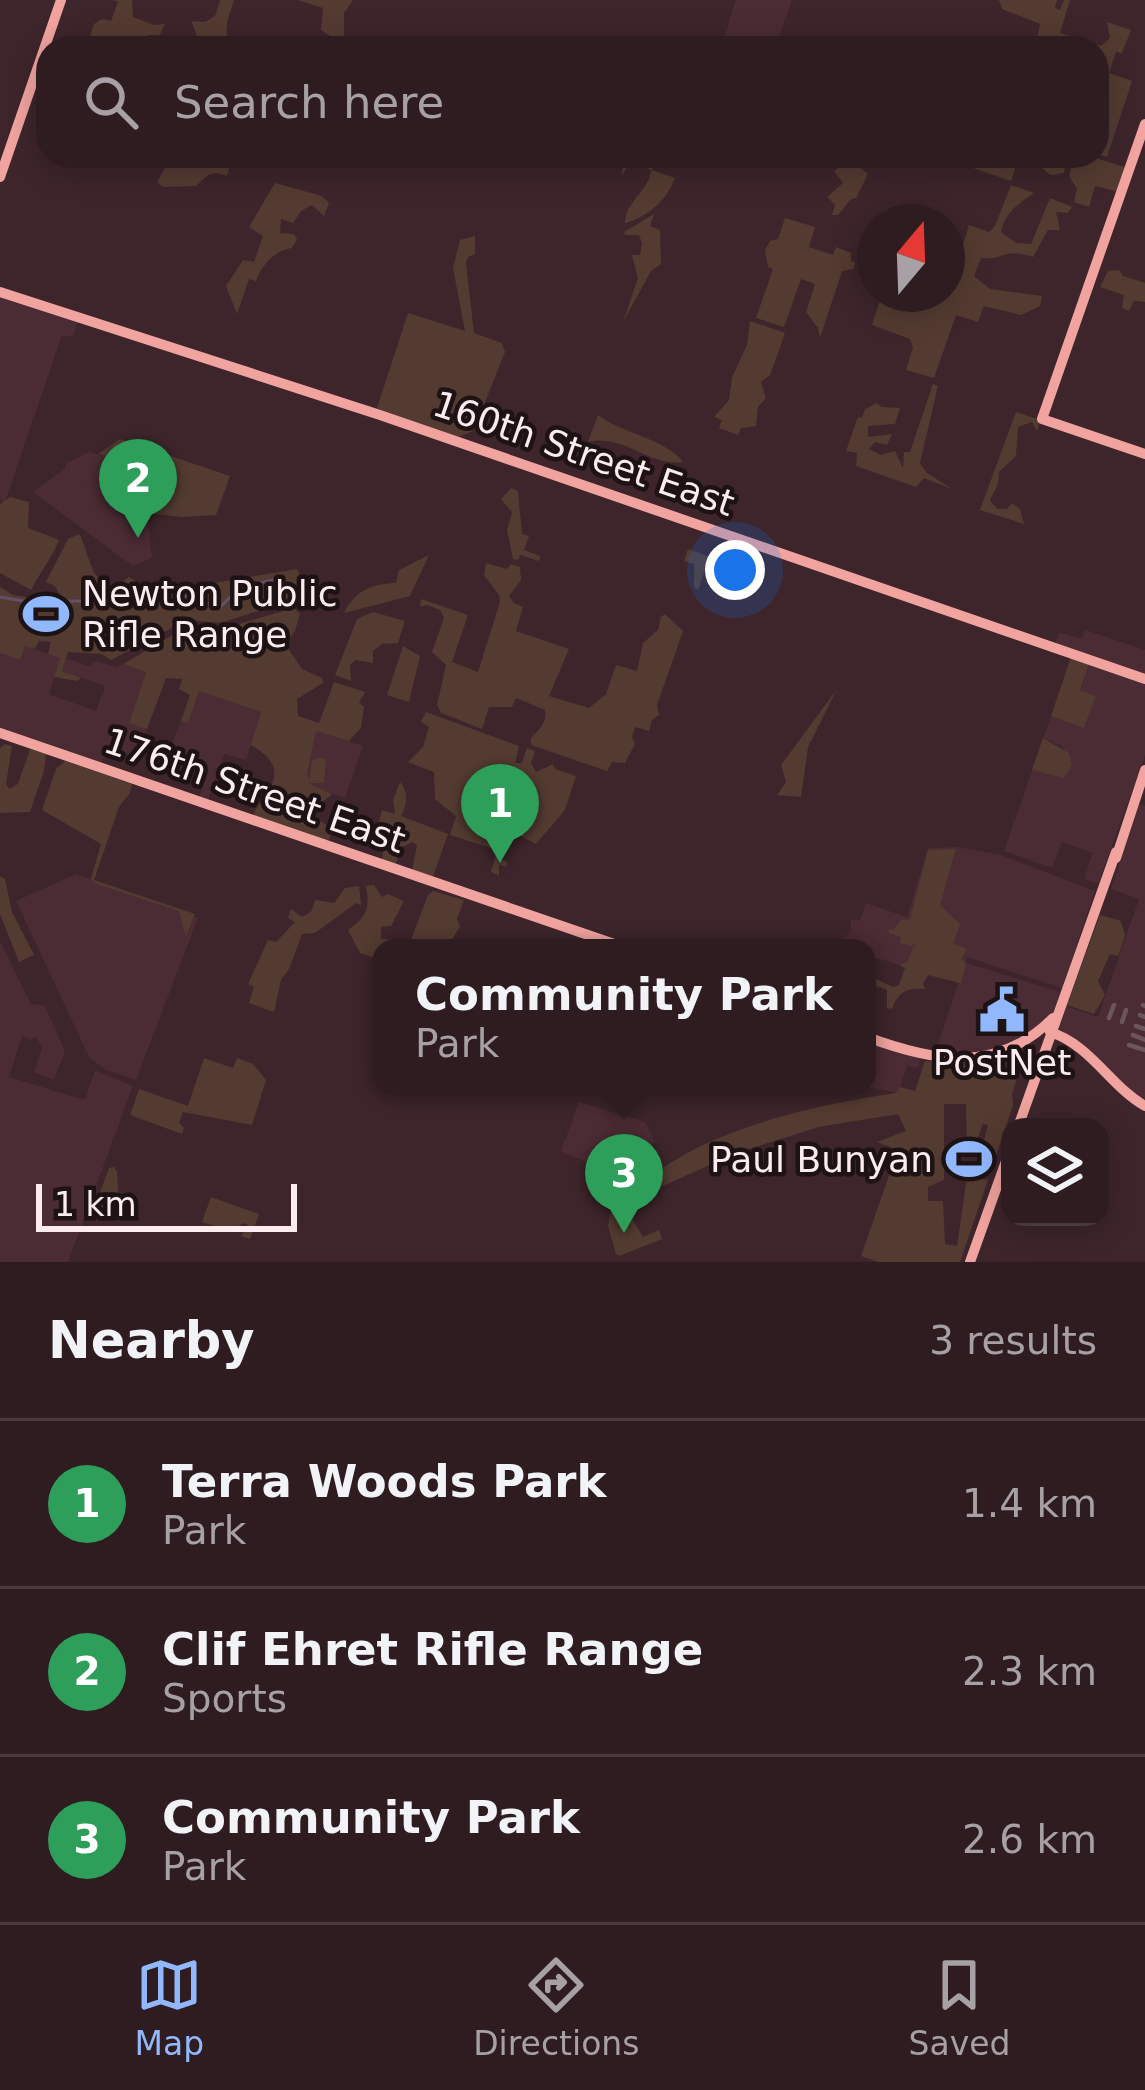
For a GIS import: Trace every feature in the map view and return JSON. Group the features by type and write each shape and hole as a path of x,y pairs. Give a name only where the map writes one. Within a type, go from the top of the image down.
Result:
{"main road":[{"path":"47,36 60,0"},
{"path":"48,36 60,0"},
{"path":"0,166 36,66"},
{"path":"0,177 36,71"},
{"path":"1145,124 1042,418 1145,454"},
{"name":"160th Street East","path":"0,292 372,412 1145,679"},
{"name":"176th Street East","path":"0,735 595,939"},
{"path":"1021,1118 1046,1031 1060,1011 1145,770"},
{"name":"176th Street East","path":"359,859 593,939"},
{"path":"1087,926 1112,862"},
{"path":"876,1038 932,1058 986,1058 1046,1031 1081,1046 1145,1106"},
{"path":"876,1038 940,1056 974,1057 1006,1049"},
{"path":"1027,1038 1042,1039 1042,1058"},
{"path":"970,1262 1001,1175"}],"shaded area":[{"path":"113,0 132,0 133,17 165,24 160,35 90,36 94,24 111,21 118,2"},
{"path":"220,0 234,0 226,36 197,36 191,21 205,22 215,16"},
{"path":"298,0 353,0 344,13 344,36 321,30 323,8"},
{"path":"736,0 792,0 779,36 724,36"},
{"path":"999,0 1057,0 1055,8 1060,10 1064,0 1070,0 1060,33 1069,36 1038,36 1040,24 1002,9"},
{"path":"1107,22 1131,30 1122,53 1116,52 1109,73"},
{"path":"1109,73 1132,81 1109,151"},
{"path":"1109,162 1127,168 1119,192 1095,186 1089,207 1074,202 1077,189 1069,176 1071,168 1109,168"},
{"path":"165,168 229,168 227,176 213,173 196,186 163,187 157,182"},
{"path":"646,168 675,178 656,206 625,223 629,209 651,170"},
{"path":"860,168 868,174 856,198 838,215 832,215 835,205 827,197 843,183 834,171"},
{"path":"973,168 1015,168 1011,181"},
{"path":"1065,168 1064,173 1051,175 1043,169"},
{"path":"275,183 322,196 329,203 324,216 312,205 293,223 281,219 280,233 294,234 297,239 292,248 270,260 256,281 249,279 237,314 226,286 243,260 254,262 263,236 249,227"},
{"path":"1011,185 1034,193 1003,225 1001,232 1016,243 1031,244 1050,198 1072,207 1068,213 1056,212 1060,230 1048,230 1033,257 1015,253 981,258 974,276 990,289 1042,296 1040,306 1021,315 984,306 978,322 956,315 934,378 906,370 913,347 910,339 872,325 876,312 965,312 969,225 989,232"},
{"path":"654,214 650,226 660,230 661,264 651,271 623,322 638,278 632,255 640,255 642,243 639,235 624,232"},
{"path":"785,218 815,227 809,247 833,255 836,247 851,253 855,263 853,269 842,271 820,338 806,312 815,284 801,279 784,327 756,318 773,269 768,267 765,250 770,241 778,239"},
{"path":"475,236 475,254 466,263 474,333 502,343 505,352 477,422 471,432 456,438 377,408 408,313 465,331 453,268 460,240"},
{"path":"1119,270 1145,283 1145,302 1134,301 1129,311 1122,308 1124,295 1100,287 1108,271"},
{"path":"0,294 78,321 73,337 62,335 5,502 0,500"},
{"path":"750,321 785,333 770,375 761,382 766,398 758,407 756,426 741,428 738,435 719,428 722,420 714,417 729,400"},
{"path":"933,384 938,386 920,463 952,489 924,478 916,487 856,466 857,453 846,451 858,417 877,403 900,408 895,424 868,426 868,437 892,434 887,445 875,442 869,449 881,455 895,451 903,468 904,452 910,452"},
{"path":"1016,412 1040,420 1037,431 1032,422 1018,427 1016,456 999,472 990,500 997,509 1007,509 1012,503 1020,509 1024,524 980,510"},
{"path":"598,415 667,448 683,462 659,460 613,442 588,442"},
{"path":"120,439 230,476 216,515 182,517 120,510 146,485 115,458 98,454"},
{"path":"89,452 115,458 146,485 122,509 147,513 152,558 133,566 33,492 66,468 65,464"},
{"path":"511,488 518,491 522,534 529,536 524,550 540,556 539,561 520,555 513,559 507,530 512,512 501,499"},
{"path":"10,497 29,502 28,528 59,540 31,590 0,573 0,504"},
{"path":"79,534 95,573 114,587 129,577 154,593 297,569 301,578 308,579 310,595 220,623 187,620 111,660 102,654 68,652 62,671 81,678 54,677 60,658 48,654 51,642 39,641 35,649 25,646 20,660 0,653 0,587 32,598 32,606 23,606 31,611 36,603 59,615 43,602 43,593 60,596 46,582 68,539"},
{"path":"688,549 757,574 753,586 731,569 725,579 734,590 715,583 717,571 706,567 698,590 694,564 684,561"},
{"path":"429,555 410,596 344,613 360,593 396,583 399,570"},
{"path":"486,563 520,567 521,580 509,596 523,607 516,631 569,649 549,696 589,708 606,694 616,665 637,671 643,643 658,630 661,617 665,614 683,631 657,705 659,715 649,731 635,727 635,744 625,763 612,762 607,771 531,745 544,723 545,710 516,698 512,707 489,707 482,729 441,713 437,705 446,665 432,652 444,618 440,610 420,607 421,599 468,615 452,662 478,672 500,602 484,575"},
{"path":"294,608 300,614 285,644 302,669 322,678 323,683 297,699 298,716 319,723 334,682 365,692 359,703 364,707 361,728 349,741 316,731 307,773 309,780 312,761 326,759 324,783 308,783 332,794 315,808 313,817 333,829 328,842 253,815 275,772 251,745 261,712 199,691 188,723 181,721 190,695 179,689 182,679 166,678 147,729 129,723 146,672 123,664 181,630 225,628"},
{"path":"373,612 405,621 398,643 382,644 373,651 373,663 355,660 350,665 351,681 335,675 357,619"},
{"path":"1085,630 1145,650 1145,676 1055,645 1059,632 1082,639"},
{"path":"25,646 61,658 49,694 96,711 105,686 62,671 66,658 88,666 97,661 146,672 129,722 147,729 138,757 113,749 99,764 0,730 0,653 20,660"},
{"path":"403,646 420,656 409,702 387,695"},
{"path":"1071,657 1090,662 1080,690 1096,696 1084,728 1051,716"},
{"path":"1090,662 1145,682 1145,755 1098,884 1084,879 1093,853 1062,842 1052,868 1004,851 1038,754 1068,760 1062,746 1043,738 1051,716 1085,727 1095,697 1080,691"},
{"path":"837,689 808,747 801,797 777,795 786,782 781,765"},
{"path":"199,691 262,712 246,760 224,754 208,800 199,797 208,771 167,757 181,721 188,723"},
{"path":"426,712 519,746 515,763 522,763 527,748 535,751 531,763 536,772 553,764 576,776 565,810 536,844 517,834 499,850 507,862 506,867 499,865 499,876 491,872 497,850 450,835 456,816 435,799 434,772 408,762 423,747 429,727 421,722"},
{"path":"316,730 363,746 345,798 298,782"},
{"path":"1043,738 1069,753 1072,765 1064,778 1032,770"},
{"path":"12,746 9,789 18,784 30,749 46,754 30,812 0,813 0,748"},
{"path":"65,761 132,784 119,807 94,880 195,914 186,937 179,911 94,883 91,879 101,844 42,810 56,769"},
{"path":"400,782 406,799 401,816 448,834 432,879 412,871 417,846 413,842 402,847 395,866 382,861 384,840 375,840 382,810 395,814 393,800"},
{"path":"1139,804 1145,806 1145,1102 1126,1089 1087,1047 1058,1028 1065,1006 1098,1017 1139,899 1111,889"},
{"path":"957,847 1001,855 1095,891 1062,988 967,957 966,963 1060,992 1051,1020 1018,1041 975,1055 935,1053 958,983 876,958 876,939 843,939 851,931 851,920 860,920 866,903 907,917 928,848"},
{"path":"956,849 940,905 960,924 953,943 967,949 962,958 966,965 961,983 928,975 925,989 905,992 892,1009 887,1008 887,990 876,986 876,979 899,985 905,968 899,965 907,963 916,941 912,946 900,943 901,937 888,933 901,920 910,919 928,850"},
{"path":"76,874 198,918 136,1080 104,1069 89,1057 16,901"},
{"path":"0,876 34,955 19,962 0,914"},
{"path":"374,885 382,897 388,894 404,901 391,926 381,927 381,939 372,939 372,957 360,953 348,930 366,912 366,886"},
{"path":"359,886 361,905 356,903 315,933 302,934 281,980 274,1012 249,1003 254,987 248,984 268,940 276,942 295,922 288,918 291,909 302,917 311,912 315,900 334,903 345,888"},
{"path":"433,891 464,900 457,919 460,926 452,939 411,939"},
{"path":"1100,915 1121,921 1125,936 1118,956 1110,954 1098,981 1105,995 1094,1014 1067,1005"},
{"path":"0,941 31,1004 45,1006 65,1051 54,1080 34,1072 42,1048 36,1037 22,1036 9,1077 85,1100 95,1070 133,1086 68,1262 0,1262"},
{"path":"876,1042 921,1057 917,1068 907,1066 898,1093 876,1088"},
{"path":"204,1058 233,1068 237,1058 253,1064 266,1080 252,1125 183,1112 182,1134 130,1115 139,1089 188,1106"},
{"path":"998,1059 1002,1074 1018,1075 1009,1118 1001,1118 1001,1141 992,1168 968,1170 979,1160 988,1125 983,1124 972,1153 967,1153 966,1104 944,1104 944,1180 928,1187 928,1201 943,1201 945,1244 957,1246 967,1177 988,1180 960,1262 878,1262 861,1256 898,1150 877,1142 906,1131 898,1114 819,1127 739,1152 656,1189 657,1193 629,1213 643,1237 659,1230 662,1239 616,1254 608,1226 614,1191 738,1131 790,1114 896,1093 900,1087 915,1091 925,1061 962,1065"},
{"path":"579,1102 645,1122 655,1142 611,1180 561,1151"},
{"path":"114,1167 120,1221 111,1221 94,1209 109,1168"},
{"path":"211,1197 259,1214 250,1239 241,1236 245,1223 228,1230 202,1222"}],"waterway":[{"path":"47,601 145,601 180,595 220,607 241,587 283,578"},
{"path":"0,597 29,602"}],"taxiway":[{"path":"1109,1018 1114,1005"},
{"path":"1122,1022 1126,1010"},
{"path":"1140,1015 1145,1017"},
{"path":"1136,1026 1145,1029"},
{"path":"1133,1035 1145,1040"},
{"path":"1129,1045 1145,1050"}],"place":[{"name":"Clif Ehret Rifle Range","path":"138,538"},
{"name":"Newton Public Rifle Range","path":"46,614"},
{"name":"Terra Woods Park","path":"500,863"},
{"name":"PostNet","path":"1002,1010"},
{"name":"Paul Bunyan","path":"969,1159"},
{"name":"Community Park","path":"624,1233"}]}
